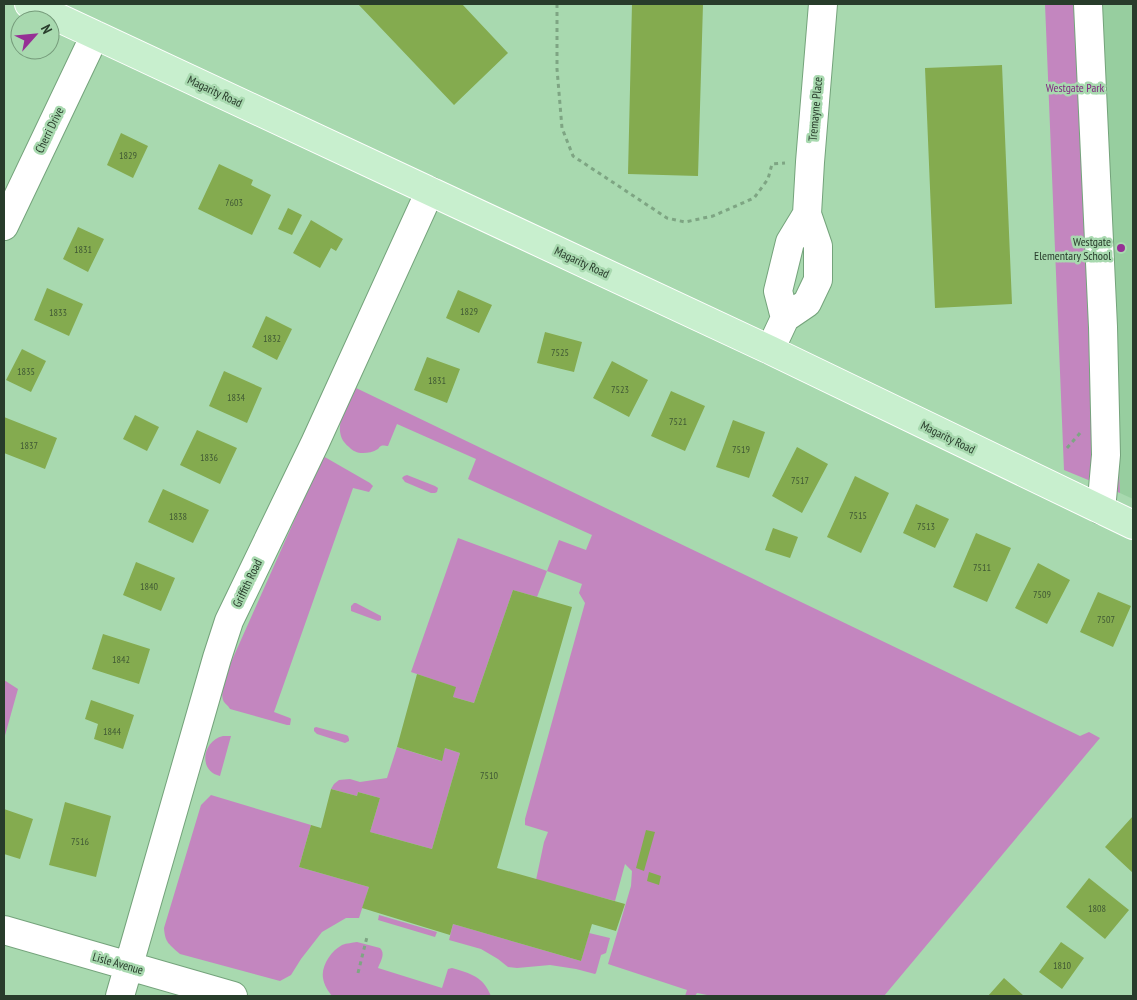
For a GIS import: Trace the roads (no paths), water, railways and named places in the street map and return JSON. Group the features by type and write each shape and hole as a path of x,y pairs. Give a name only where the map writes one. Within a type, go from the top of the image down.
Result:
{"main road":[{"name":"Magarity Road","path":"30,4 770,350 1133,526"}],"street":[{"name":"Tremayne Place","path":"807,214 790,242 778,292 785,318 807,303 818,280 818,246 807,214 823,4"},
{"path":"1088,4 1103,327 1106,455 1101,510"},
{"name":"Cherri Drive","path":"4,226 95,34"},
{"name":"Griffith Road","path":"120,996 229,621 315,443 430,191"},
{"path":"770,350 785,318"},
{"name":"Lisle Avenue","path":"4,930 233,996"}],"place":[{"name":"Westgate Elementary School","path":"1121,248"}],"park label":[{"name":"Westgate Park","path":"1075,87"}]}
